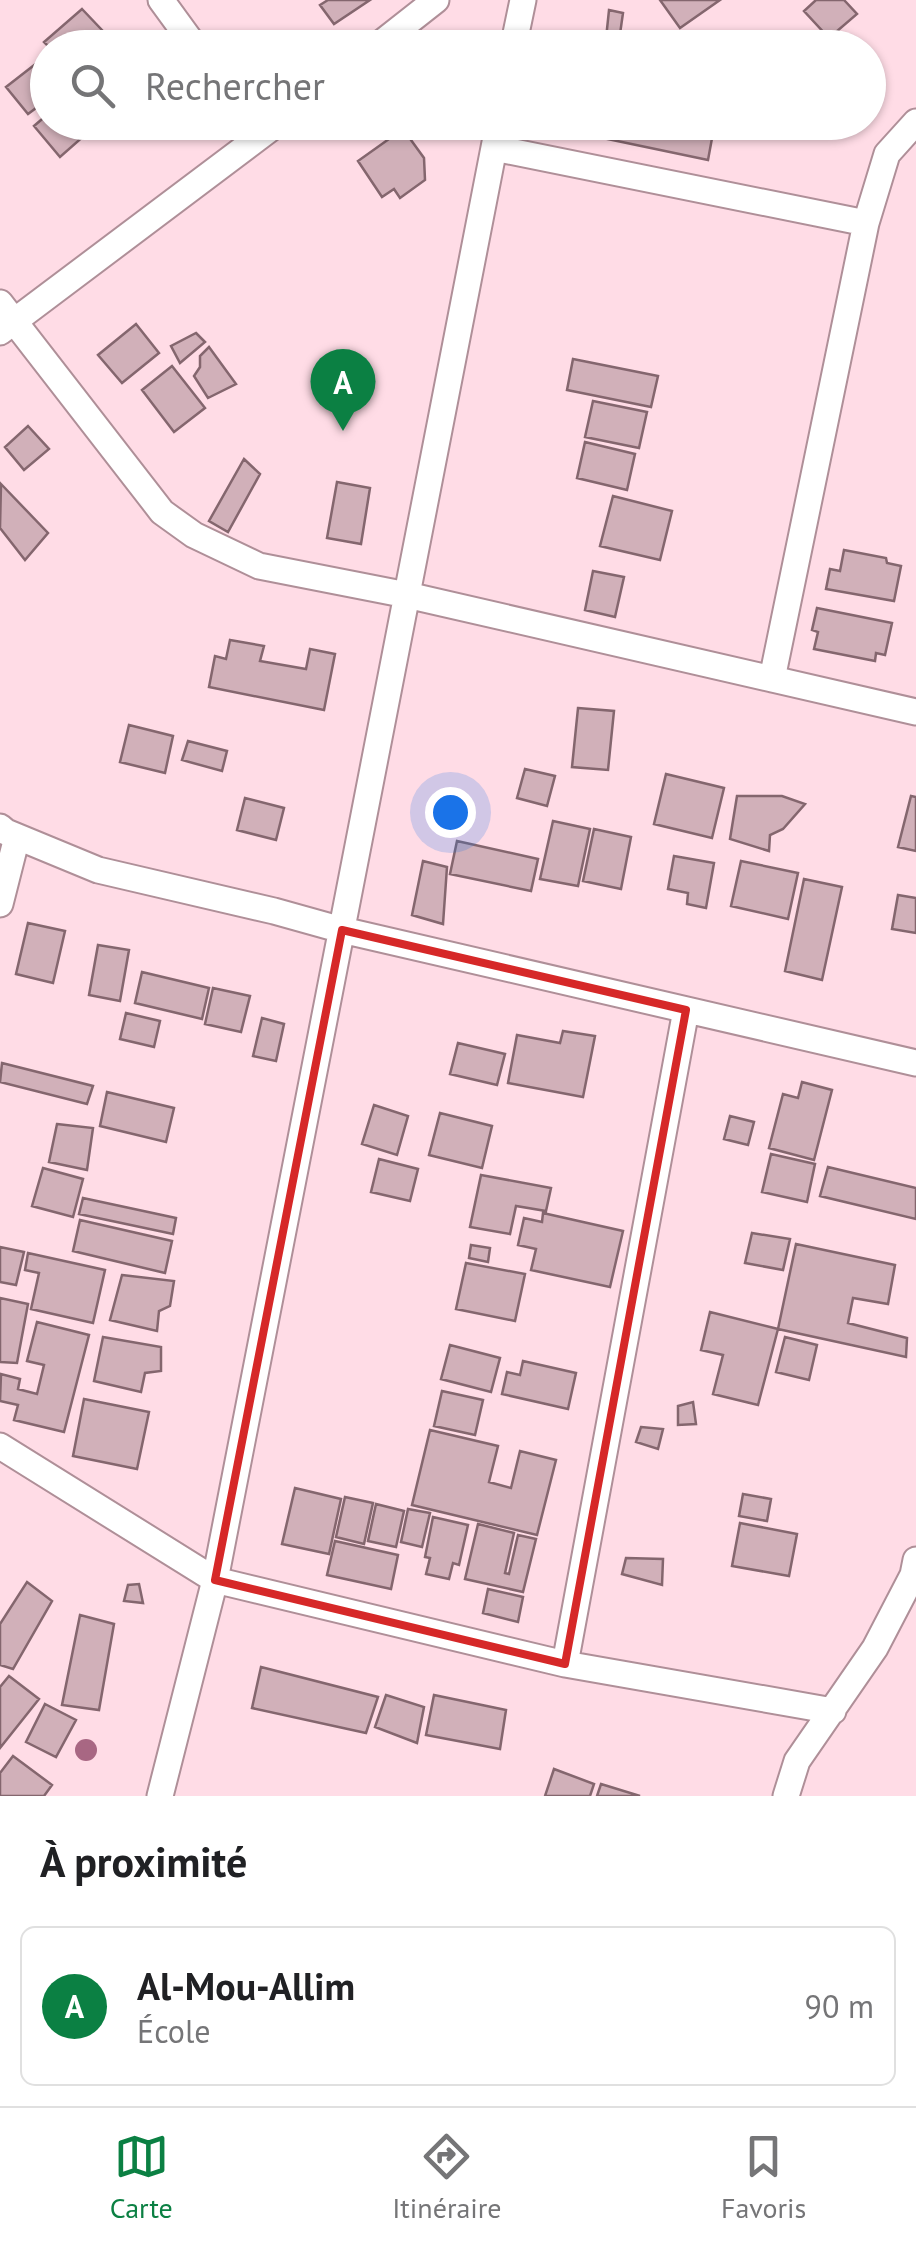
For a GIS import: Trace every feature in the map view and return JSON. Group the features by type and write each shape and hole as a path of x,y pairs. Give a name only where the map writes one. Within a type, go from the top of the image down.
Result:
{"street":[{"path":"161,0 183,30"},
{"path":"398,30 436,0"},
{"path":"517,30 523,0"},
{"path":"772,679 866,223 887,154 916,122"},
{"path":"247,140 4,319 162,512 194,536 258,566 407,595 916,712"},
{"path":"160,1796 215,1580 495,140"},
{"path":"517,140 866,223"},
{"path":"0,904 8,832 98,870 916,1063"},
{"path":"565,1664 686,1010"},
{"path":"0,1446 215,1580 565,1664 833,1711"},
{"path":"786,1796 797,1761 876,1648 915,1570"}],"highlighted area":[{"path":"342,930 686,1010 565,1664 215,1580"}],"building":[{"path":"328,0 370,0 334,24 320,5"},
{"path":"660,0 720,0 680,28"},
{"path":"816,0 844,0 857,14 838,30 822,30 804,11"},
{"path":"82,9 102,30 58,30"},
{"path":"609,10 623,13 621,30 607,30"},
{"path":"30,68 30,112 28,114 6,87"},
{"path":"46,140 79,140 60,157"},
{"path":"388,140 411,140 424,158 425,180 400,198 394,189 382,197 358,161"},
{"path":"612,140 712,140 708,160"},
{"path":"136,324 159,353 122,383 98,355"},
{"path":"196,333 205,342 180,363 171,346"},
{"path":"209,347 236,384 208,398 194,376 200,367 200,356"},
{"path":"573,359 658,376 651,407 567,390"},
{"path":"172,366 205,408 174,432 142,390"},
{"path":"593,401 647,412 639,448 585,437"},
{"path":"28,426 49,449 24,470 5,447"},
{"path":"585,442 635,454 627,490 577,478"},
{"path":"244,459 260,474 228,532 209,521"},
{"path":"337,482 370,488 361,544 327,538"},
{"path":"1,484 48,533 25,560 0,528"},
{"path":"613,496 672,511 660,560 600,546"},
{"path":"844,550 886,558 887,563 901,566 894,601 826,589 830,569 840,571"},
{"path":"593,571 624,577 615,617 585,610"},
{"path":"817,608 892,623 885,655 876,653 875,661 814,649 818,632 812,630"},
{"path":"230,640 264,646 260,661 306,669 310,649 335,654 324,710 209,687 215,656 226,659"},
{"path":"578,708 614,711 608,770 572,767"},
{"path":"129,725 173,736 165,773 120,762"},
{"path":"188,741 227,751 222,771 182,760"},
{"path":"525,769 555,776 547,806 517,798"},
{"path":"666,774 724,788 712,838 654,824"},
{"path":"737,796 782,796 805,804 783,829 770,835 769,851 730,839"},
{"path":"911,796 916,797 916,851 898,847"},
{"path":"245,798 284,808 276,840 237,830"},
{"path":"553,821 590,829 578,886 540,879"},
{"path":"594,829 631,837 621,889 583,881"},
{"path":"457,841 538,859 531,891 450,874"},
{"path":"674,856 714,863 706,908 687,904 688,893 668,889"},
{"path":"423,861 447,867 443,924 412,915"},
{"path":"741,861 798,873 788,919 731,906"},
{"path":"804,879 842,887 822,980 785,971"},
{"path":"898,895 916,898 916,933 892,929"},
{"path":"28,923 65,931 53,983 16,974"},
{"path":"98,945 129,950 120,1001 89,995"},
{"path":"142,972 209,988 202,1019 135,1003"},
{"path":"213,988 250,996 241,1032 205,1024"},
{"path":"126,1013 160,1021 154,1047 120,1039"},
{"path":"262,1018 284,1024 276,1061 253,1056"},
{"path":"563,1031 595,1036 583,1097 508,1083 517,1035 560,1043"},
{"path":"458,1043 505,1054 497,1085 450,1074"},
{"path":"2,1063 93,1086 87,1104 0,1082"},
{"path":"802,1082 832,1090 814,1160 769,1148 783,1094 798,1098"},
{"path":"107,1092 174,1108 166,1142 100,1126"},
{"path":"374,1105 408,1116 397,1155 362,1144"},
{"path":"440,1113 492,1126 482,1168 429,1155"},
{"path":"730,1116 754,1122 748,1145 724,1139"},
{"path":"57,1124 93,1128 87,1170 49,1162"},
{"path":"771,1154 815,1164 807,1202 762,1192"},
{"path":"379,1159 418,1169 410,1201 371,1192"},
{"path":"828,1167 916,1188 916,1219 820,1196"},
{"path":"43,1168 83,1179 73,1217 32,1206"},
{"path":"481,1175 551,1188 546,1211 516,1206 510,1234 470,1227"},
{"path":"83,1198 176,1218 173,1234 79,1214"},
{"path":"543,1213 623,1231 610,1287 531,1270 536,1249 518,1245 524,1218 542,1222"},
{"path":"80,1220 172,1241 165,1273 73,1251"},
{"path":"752,1233 790,1239 783,1270 745,1263"},
{"path":"796,1244 895,1265 888,1304 853,1298 848,1323 907,1338 906,1357 778,1329"},
{"path":"471,1245 490,1248 488,1262 469,1258"},
{"path":"0,1247 24,1252 16,1285 0,1282"},
{"path":"28,1253 105,1270 93,1323 31,1309 39,1273 25,1270"},
{"path":"466,1263 525,1274 515,1321 456,1309"},
{"path":"122,1275 174,1281 170,1306 159,1311 157,1331 110,1320"},
{"path":"0,1298 28,1304 17,1363 0,1362"},
{"path":"710,1312 778,1329 758,1405 713,1394 723,1355 701,1350"},
{"path":"37,1322 89,1335 64,1432 14,1420 18,1405 0,1401 1,1374 20,1379 18,1389 37,1394 44,1365 27,1361"},
{"path":"103,1337 161,1347 161,1371 145,1373 141,1392 94,1381"},
{"path":"785,1337 817,1345 809,1380 776,1372"},
{"path":"450,1345 500,1358 491,1392 441,1379"},
{"path":"523,1361 576,1373 568,1409 502,1394 507,1372 520,1375"},
{"path":"442,1391 483,1400 475,1435 434,1426"},
{"path":"84,1399 149,1412 137,1469 73,1456"},
{"path":"693,1402 696,1424 678,1425 678,1406"},
{"path":"641,1427 663,1429 658,1449 636,1442"},
{"path":"430,1430 498,1446 489,1482 511,1488 520,1451 556,1460 537,1535 412,1505"},
{"path":"295,1488 341,1499 329,1554 282,1544"},
{"path":"743,1494 771,1499 767,1521 739,1516"},
{"path":"345,1497 373,1503 364,1544 336,1537"},
{"path":"376,1504 404,1511 396,1547 368,1541"},
{"path":"408,1509 430,1513 422,1547 401,1542"},
{"path":"433,1517 468,1525 459,1565 453,1563 449,1579 426,1574 430,1558 425,1557"},
{"path":"740,1523 797,1534 789,1576 732,1566"},
{"path":"478,1524 514,1533 505,1573 509,1574 518,1535 536,1539 523,1592 465,1579"},
{"path":"335,1541 398,1555 391,1589 327,1575"},
{"path":"626,1558 663,1559 662,1585 622,1574"},
{"path":"27,1582 52,1601 13,1669 0,1665 0,1624"},
{"path":"139,1584 143,1603 124,1601 128,1585"},
{"path":"488,1589 523,1597 518,1622 483,1613"},
{"path":"80,1615 114,1624 99,1710 62,1705"},
{"path":"261,1667 378,1697 366,1733 252,1708"},
{"path":"9,1676 39,1699 0,1748 0,1687"},
{"path":"386,1695 424,1707 417,1743 375,1727"},
{"path":"434,1695 506,1710 500,1749 426,1735"},
{"path":"45,1704 76,1720 56,1757 26,1742"},
{"path":"13,1756 52,1785 44,1796 0,1796 0,1773"},
{"path":"554,1769 594,1784 590,1796 545,1796"},
{"path":"601,1784 640,1796 597,1796"}],"place":[{"name":"Al-Mou-Allim","path":"343,431"}]}
